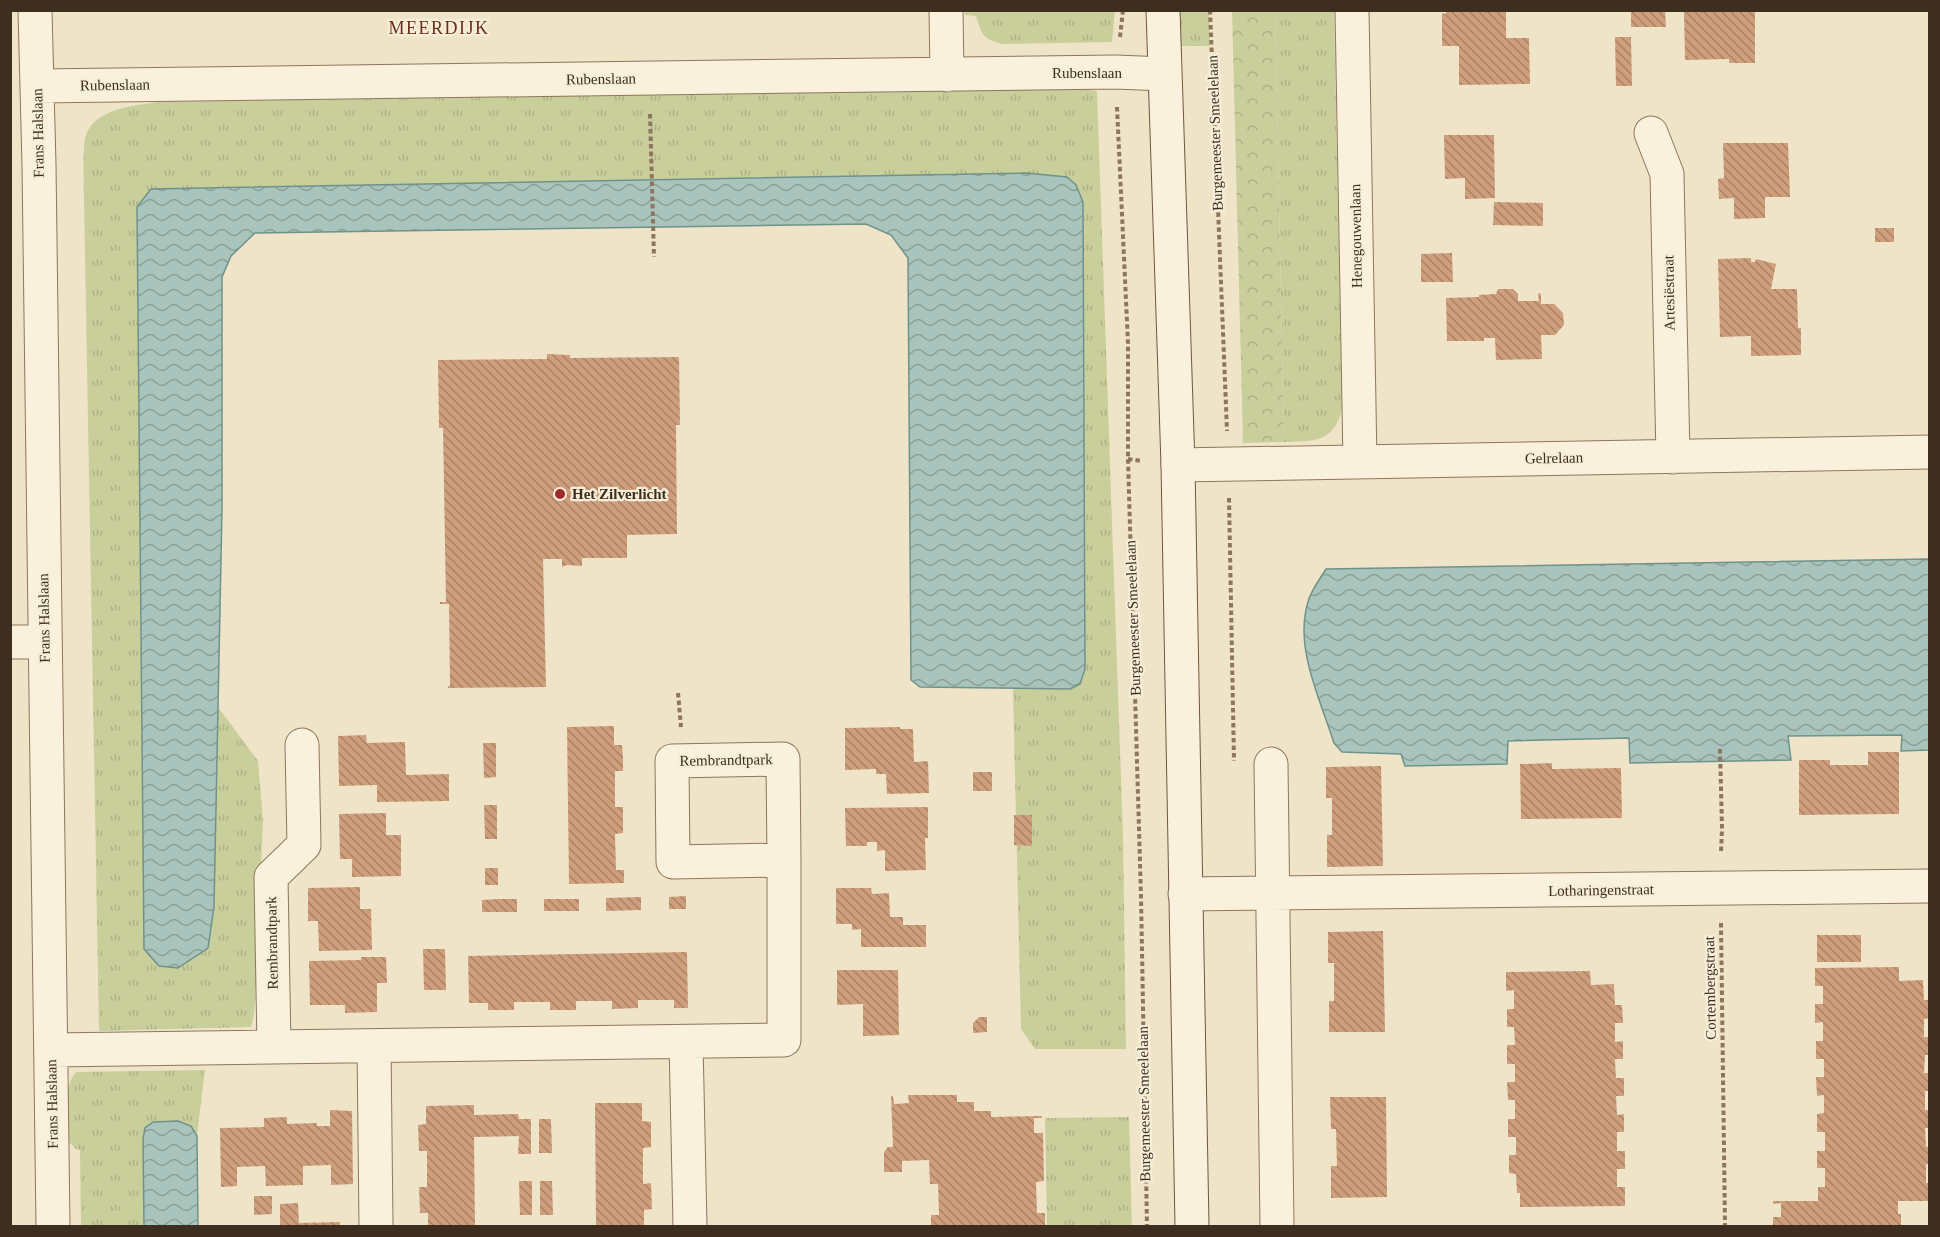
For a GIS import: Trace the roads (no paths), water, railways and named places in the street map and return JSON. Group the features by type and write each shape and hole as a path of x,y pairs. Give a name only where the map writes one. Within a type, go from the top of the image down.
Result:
{"street":[{"name":"Frans Halslaan","path":"35,10 53,1227"},
{"path":"946,10 947,75"},
{"path":"1163,10 1178,465 1192,1227"},
{"name":"Henegouwenlaan","path":"1352,10 1359,462"},
{"name":"Rubenslaan","path":"37,86 1116,72 1164,74"},
{"name":"Artesiëstraat","path":"1651,133 1667,174 1672,457"},
{"name":"Gelrelaan","path":"1178,465 1929,452"},
{"path":"10,642 44,642"},
{"name":"Rembrandtpark","path":"274,1047 271,877 304,845 302,745"},
{"name":"Rembrandtpark","path":"51,1050 784,1040 784,860 783,759 672,760 674,862 784,860"},
{"path":"1271,764 1277,1227"},
{"name":"Lotharingenstraat","path":"1185,894 1929,886"},
{"path":"686,1042 690,1227"},
{"path":"374,1046 376,1227"}],"water":[{"path":"1026,173 1067,177 1076,185 1083,202 1085,669 1080,684 1070,689 920,687 911,680 908,258 891,235 866,224 255,233 231,256 222,277 222,509 214,907 208,948 178,968 159,966 144,949 137,207 151,189"},
{"path":"1929,559 1929,750 1901,751 1902,735 1788,736 1791,760 1630,763 1629,738 1508,741 1507,764 1405,766 1401,754 1342,752 1334,743 1306,655 1304,637 1308,602 1313,589 1326,569"},
{"path":"178,1121 191,1126 197,1136 198,1226 144,1226 143,1139 145,1128 153,1122"}],"place":[{"name":"Het Zilverlicht","path":"560,494"}],"district":[{"name":"MEERDIJK","path":"439,28"}]}
